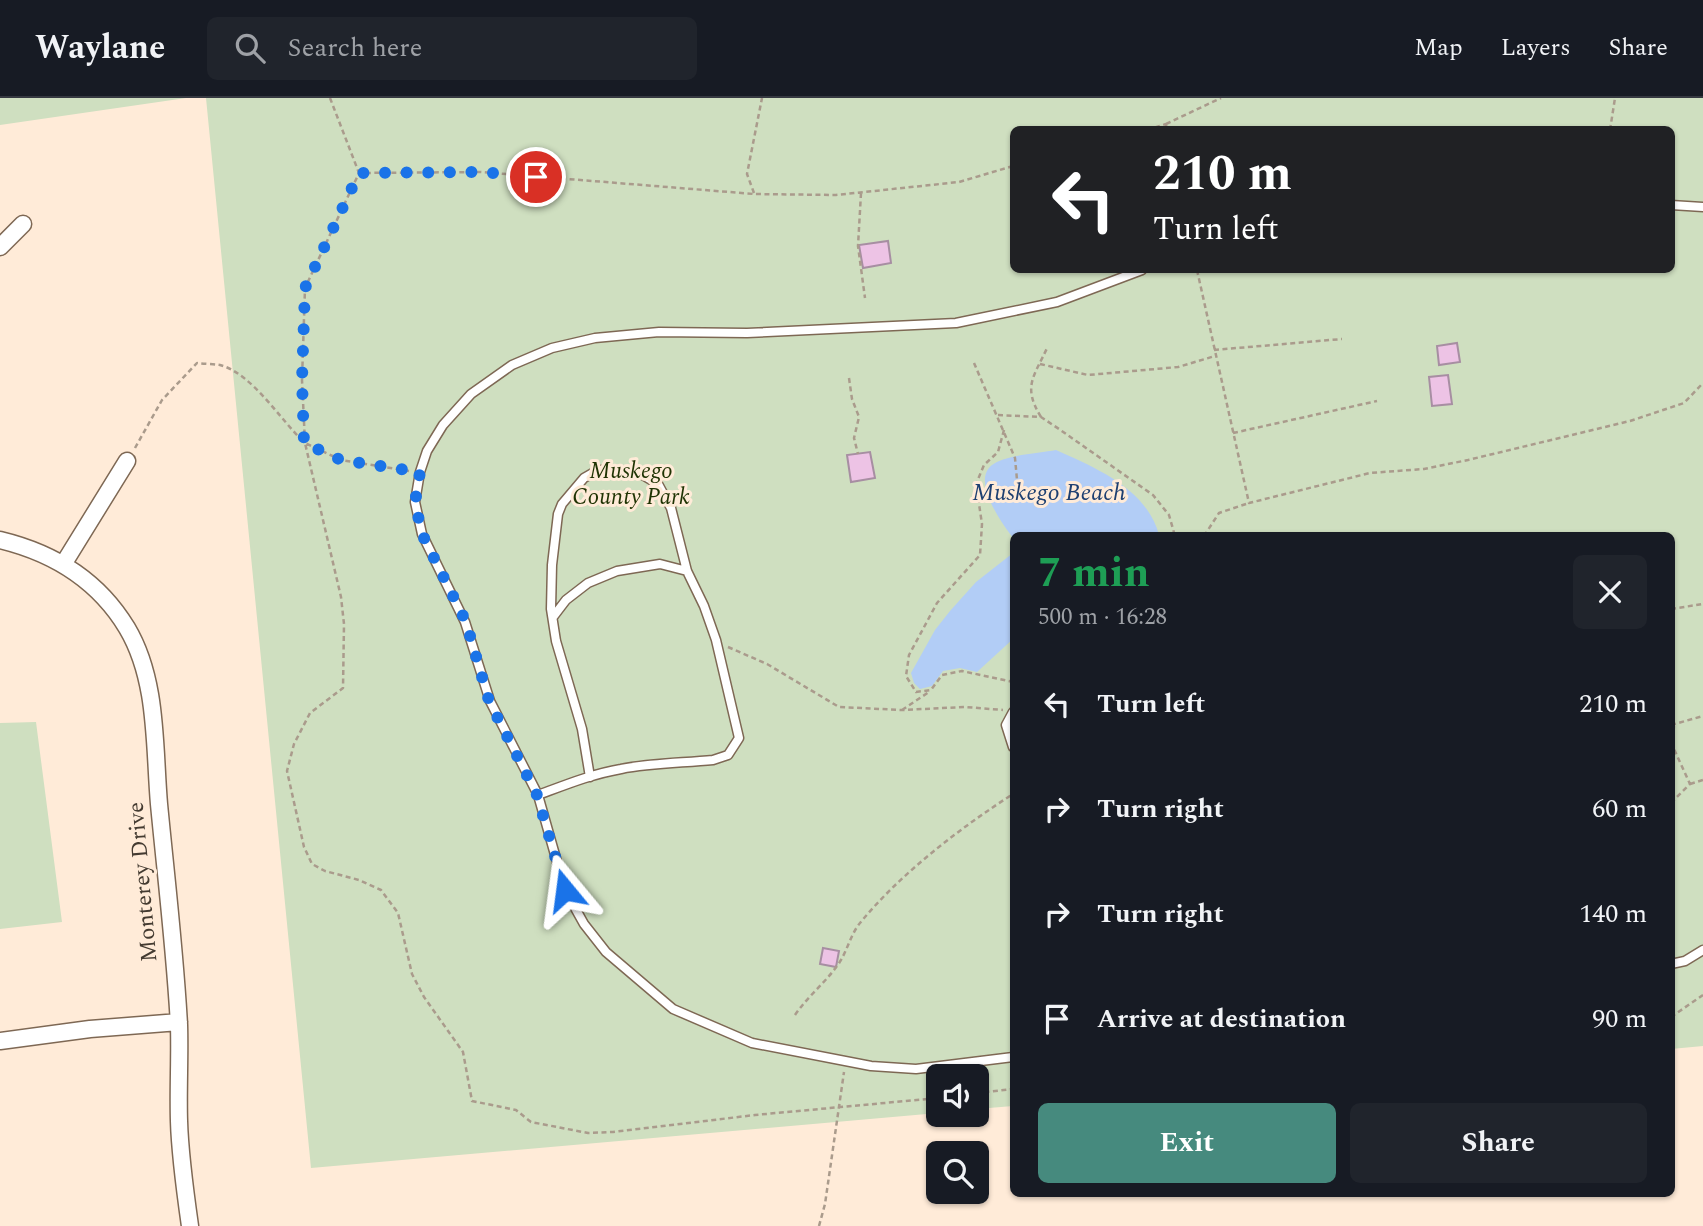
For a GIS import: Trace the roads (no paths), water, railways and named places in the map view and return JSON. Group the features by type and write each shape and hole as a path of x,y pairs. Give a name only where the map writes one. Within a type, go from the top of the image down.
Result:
{"street":[{"path":"0,247 23,224"},
{"path":"64,564 127,461"},
{"name":"Monterey Drive","path":"0,540 17,544 64,564 93,587 117,614 134,643 147,683 152,712 179,1022 181,1159 190,1226"},
{"path":"0,1041 90,1029 179,1022"}],"lane":[{"path":"1675,205 1703,207"},
{"path":"1010,1057 916,1069 845,1062 752,1043 673,1009 606,952 584,924 565,890 537,795 489,701 466,622 422,534 415,502 427,451 443,425 471,394 512,365 552,348 594,338 659,332 747,334 956,323 1057,302 1134,273"},
{"path":"537,795 621,768 713,760 728,755 739,738 716,640 704,606 687,571 671,508 658,484 636,471 598,470 584,478 562,504 558,514 552,565 553,617 556,641 582,729 590,777"},
{"path":"553,617 566,600 587,583 617,571 660,564 687,571"},
{"path":"1010,717 1006,725 1010,738"},
{"path":"1675,963 1685,961 1703,950"}],"water":[{"name":"Muskego Beach","path":"1056,450 1103,473 1132,493 1153,519 1158,532 1010,534 990,502 985,481 986,472 998,462"},
{"name":"Muskego Beach","path":"1010,555 1010,642 977,672 960,668 943,671 932,686 920,689 914,683 911,673 935,630 976,582"}],"park label":[{"name":"Muskego County Park","path":"631,484"}]}
